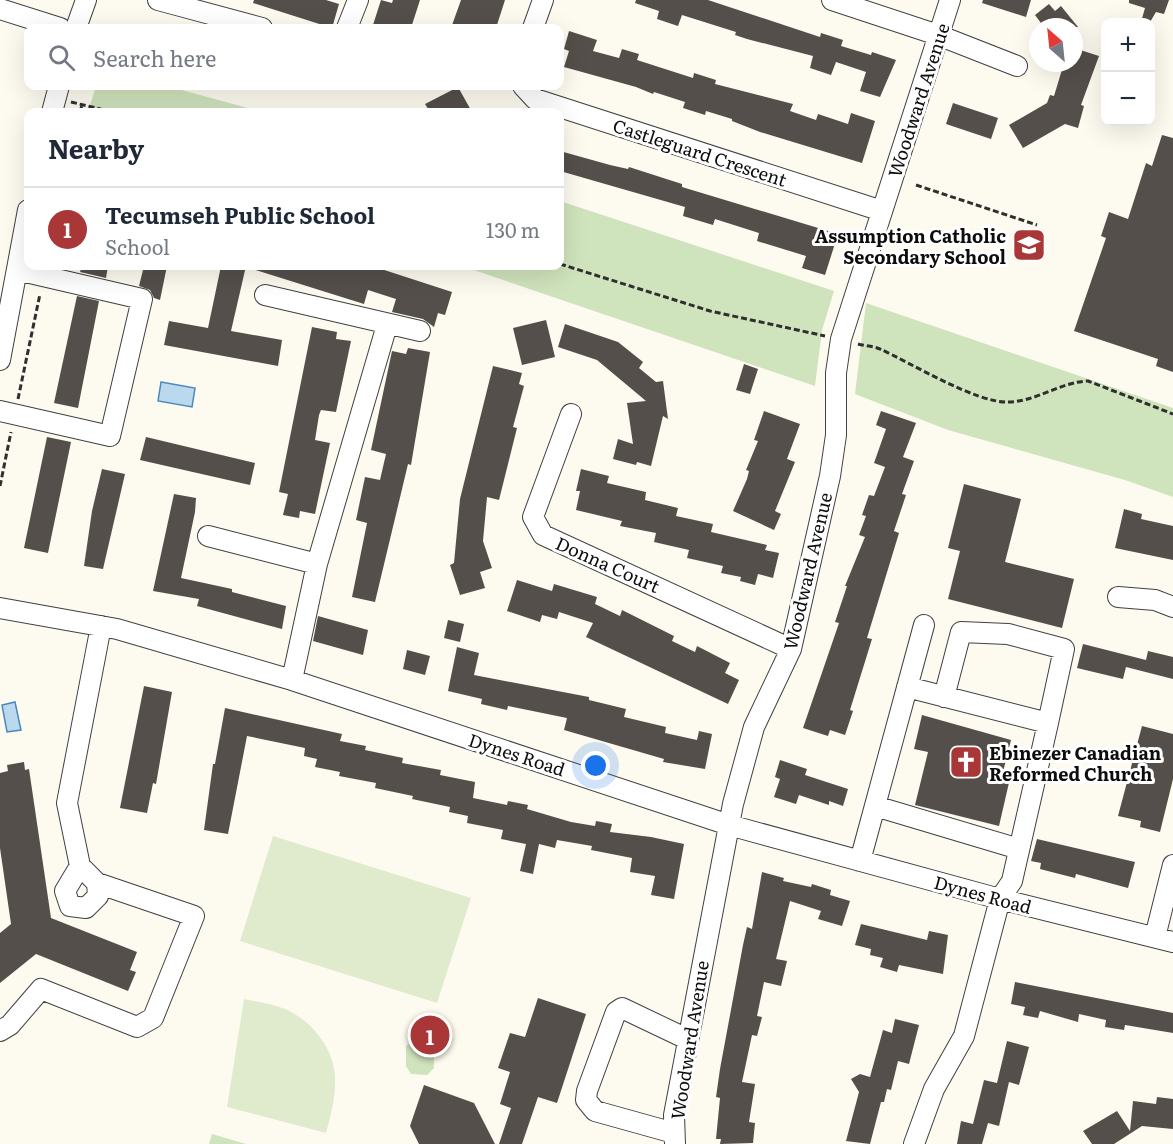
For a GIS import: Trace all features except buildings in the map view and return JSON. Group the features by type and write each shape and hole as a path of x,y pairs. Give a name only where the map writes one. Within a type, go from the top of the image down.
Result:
{"street":[{"path":"77,24 86,0"},
{"path":"158,0 247,24"},
{"path":"349,24 358,0"},
{"path":"534,24 543,0"},
{"path":"832,0 938,35 1017,66"},
{"name":"Woodward Avenue","path":"674,1139 674,1115 687,1039 729,825 754,727 790,649 830,476 836,435 836,373 841,339 950,0"},
{"path":"12,8 50,24"},
{"path":"53,108 58,90"},
{"name":"Castleguard Crescent","path":"527,90 535,99 563,108"},
{"name":"Castleguard Crescent","path":"564,108 882,211"},
{"path":"0,360 4,308 17,270 24,232"},
{"path":"14,414 110,436 142,298 17,270"},
{"path":"265,294 387,325 420,331"},
{"path":"292,680 317,564 387,325"},
{"path":"14,414 42,408 87,417"},
{"name":"Donna Court","path":"571,414 533,517 543,535 565,543 790,649"},
{"path":"208,536 317,564"},
{"path":"1118,597 1155,600 1173,607"},
{"name":"Dynes Road","path":"0,608 101,626 292,680 729,825 1000,899 1164,939"},
{"path":"860,861 924,625"},
{"path":"0,1031 10,1025 41,989 137,1027 153,1018 194,916 97,883 80,866 67,803 101,626"},
{"path":"914,1144 934,1089 964,1036 1000,899 1012,881 1064,649 1008,634 960,632 944,697"},
{"path":"907,687 1048,723"},
{"path":"875,806 1019,849"},
{"path":"1164,939 1173,865"},
{"path":"80,866 65,891 70,906 86,908 98,896 97,883"},
{"path":"674,1139 595,1111 586,1100 587,1091 616,1012 622,1008 687,1039"}],"path":[{"path":"81,108 82,105 95,108"},
{"path":"916,185 1037,225"},
{"path":"564,265 710,311 876,348 917,370 993,400 1008,402 1030,399 1074,382 1088,381 1173,414"},
{"path":"0,486 43,276"}],"green space":[{"path":"95,90 182,90 247,108 89,108"},
{"path":"564,202 834,291 822,330 815,386 474,270 564,270"},
{"path":"866,303 1173,408 1173,497 1125,480 948,430 855,394"},
{"path":"273,836 471,898 437,1003 240,941"},
{"path":"244,999 275,1006 295,1014 312,1028 326,1046 334,1066 335,1084 333,1105 326,1133 227,1107"},
{"path":"412,1041 434,1047 434,1068 427,1075 411,1074 406,1066 406,1046"},
{"path":"212,1134 246,1144 209,1144"}],"water":[{"path":"161,382 195,388 192,407 158,401"},
{"path":"15,702 21,730 7,732 2,705"}],"place":[{"name":"Assumption Catholic Secondary School","path":"1029,245"},
{"name":"Ebinezer Canadian Reformed Church","path":"966,762"},
{"name":"Tecumseh Public School","path":"430,1035"}]}
